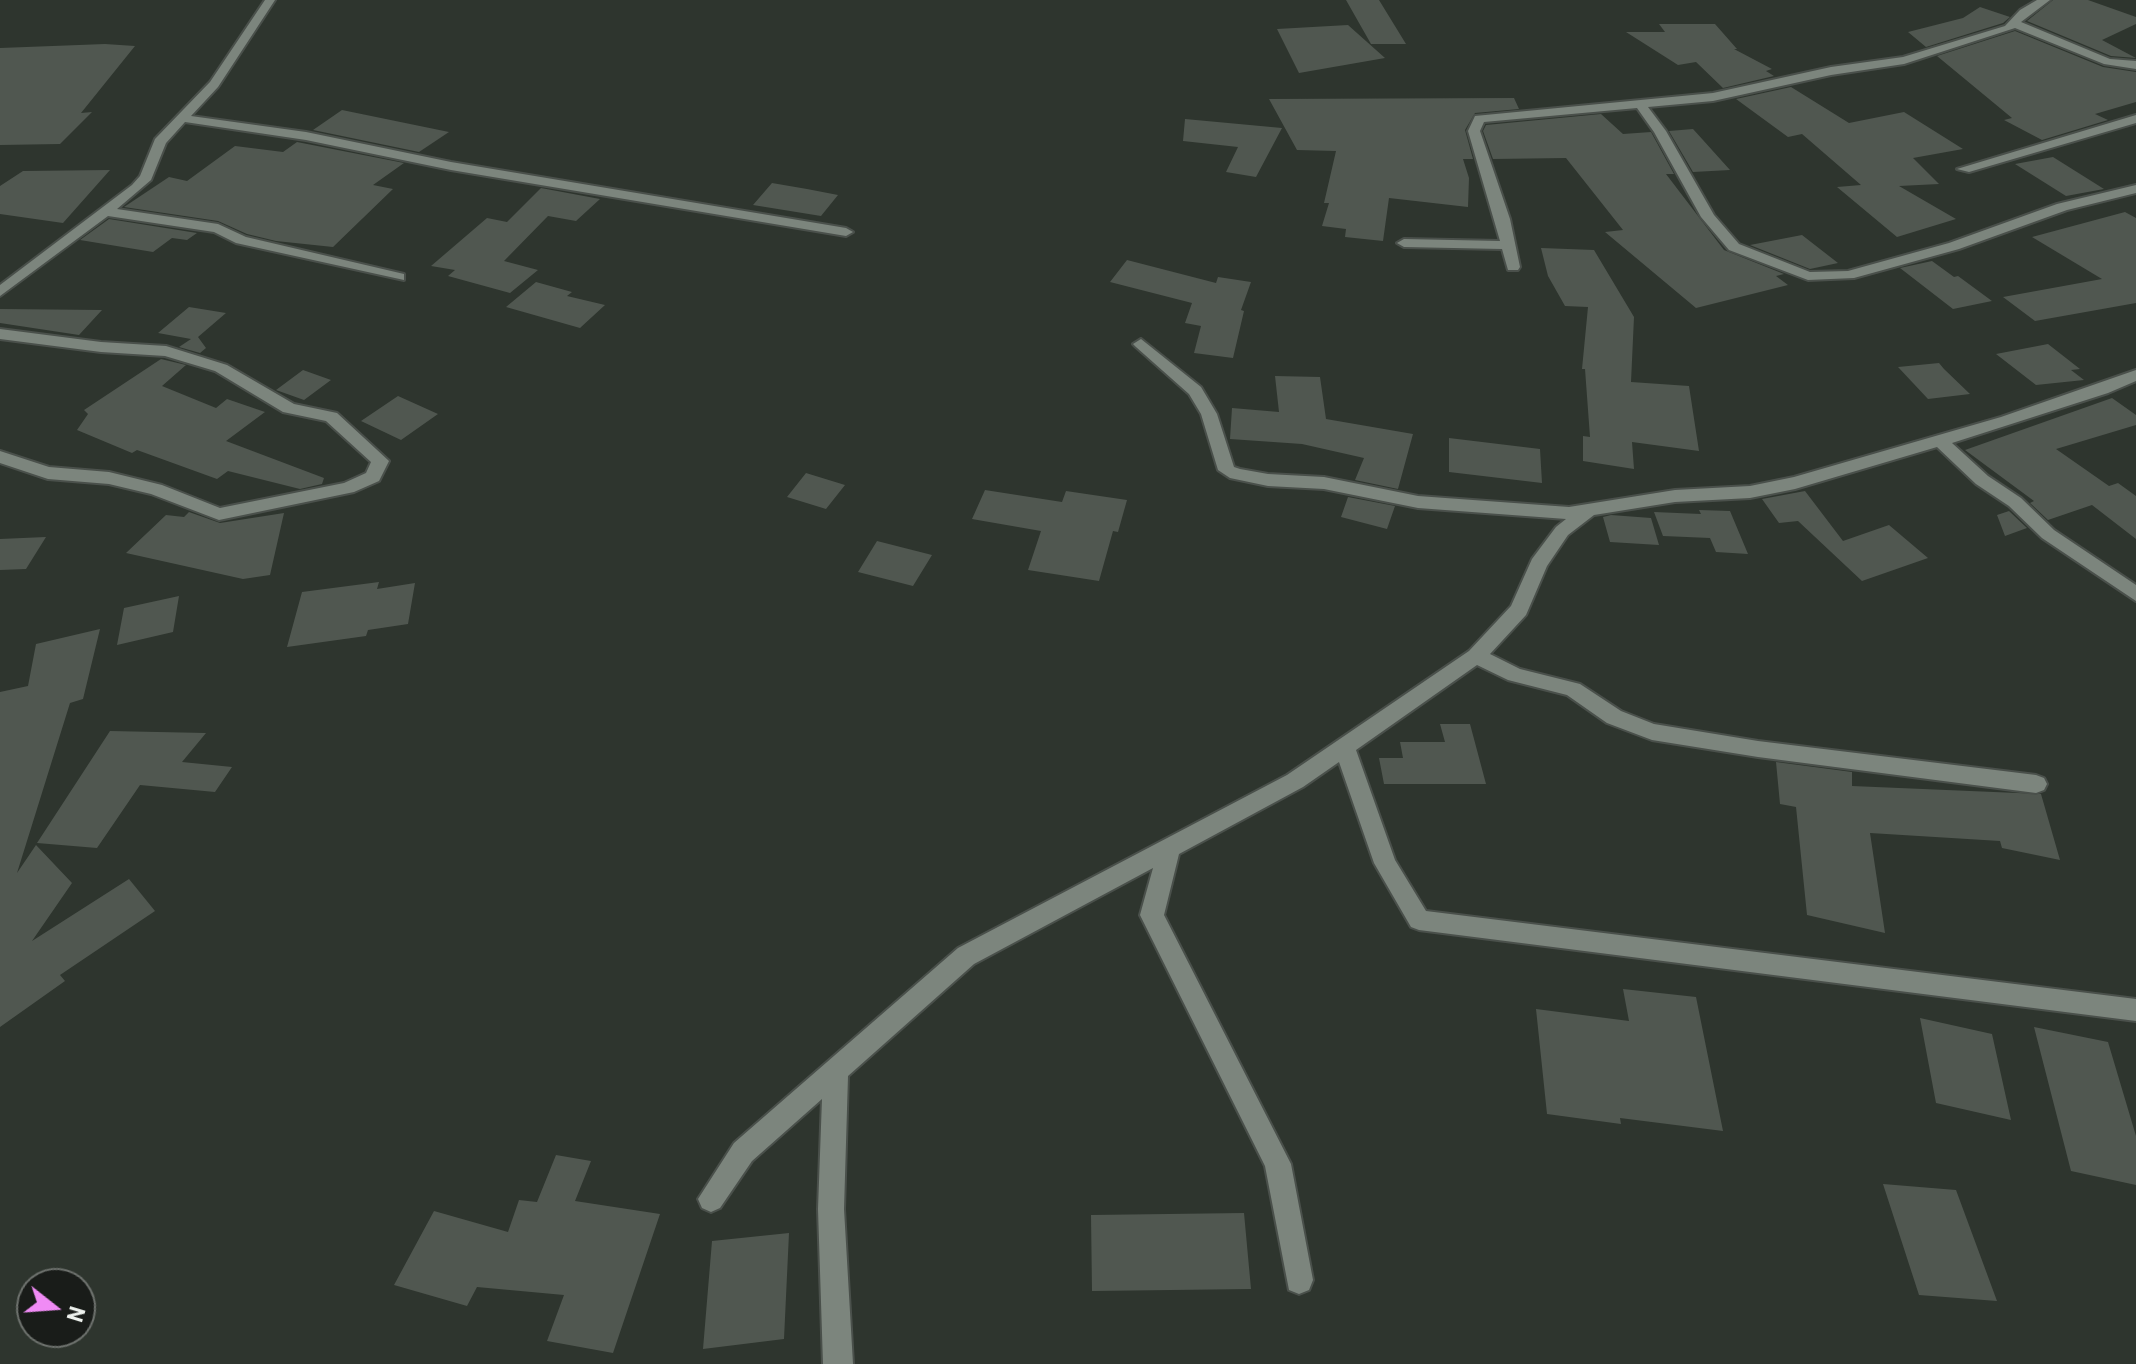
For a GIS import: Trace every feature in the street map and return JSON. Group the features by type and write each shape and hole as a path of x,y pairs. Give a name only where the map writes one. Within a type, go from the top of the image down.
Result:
{"street":[{"path":"0,292 106,212 146,177 160,142 214,84 270,0"},
{"path":"1513,267 1495,193 1474,131 1479,119 1713,97 1817,74 1904,60 2015,24 2024,12 2045,0"},
{"path":"2015,24 2108,62 2136,65"},
{"path":"1640,104 1660,131 1708,217 1734,247 1808,276 1849,275 1954,246 2062,207 2136,189"},
{"path":"182,118 306,136 451,166 846,232"},
{"path":"1964,169 2136,119"},
{"path":"106,212 218,228 241,240 399,277"},
{"path":"1404,243 1508,245"},
{"path":"0,334 101,347 166,351 221,368 289,408 331,417 380,461 373,477 348,488 219,514 156,489 109,478 48,473 0,457"},
{"path":"1141,344 1195,391 1209,414 1227,470 1236,474 1268,480 1324,483 1418,502 1569,513 1675,496 1750,492 1795,483 1940,441 2102,389 2136,375"},
{"path":"1940,441 1982,480 2015,502 2048,534 2136,594"},
{"path":"711,1199 743,1152 966,956 1295,781 1476,656 1519,610 1539,564 1562,531 1588,511"},
{"path":"1476,656 1515,675 1573,689 1614,717 1652,732 1758,749 2036,784"},
{"path":"1344,747 1385,863 1419,920 2136,1010"},
{"path":"1169,848 1152,915 1278,1164 1299,1280"},
{"path":"836,1070 831,1209 838,1364"}],"building":[{"path":"1346,0 1379,0 1406,44 1371,44"},
{"path":"2053,0 2088,0 2136,17 2136,24 2102,40 2136,58 2111,56 2027,21"},
{"path":"1980,7 2010,17 2003,23 1926,47 1908,32 1963,18"},
{"path":"1659,24 1715,24 1737,49 1734,49 1772,69 1766,71 1774,76 1723,88 1696,62 1678,65 1626,32 1665,32"},
{"path":"1348,25 1385,58 1299,73 1277,29"},
{"path":"2015,31 2103,67 2136,72 2136,102 2095,114 2108,120 2042,140 2004,120 2012,118 1937,56"},
{"path":"105,44 135,46 81,113 92,112 60,144 0,145 0,48"},
{"path":"1791,87 1849,123 1904,112 1963,149 1913,158 1939,184 1899,186 1956,219 1897,237 1837,187 1861,185 1802,134 1788,137 1736,99"},
{"path":"1514,98 1519,109 1475,113 1465,130 1473,159 1463,159 1469,178 1468,207 1389,198 1383,241 1345,237 1346,229 1322,226 1329,203 1324,203 1336,151 1297,150 1269,99"},
{"path":"342,110 449,132 419,152 313,130"},
{"path":"1601,114 1623,134 1651,132 1674,174 1666,174 1724,250 1784,274 1776,276 1788,285 1696,308 1605,232 1623,230 1566,158 1493,159 1483,131 1486,125"},
{"path":"1185,119 1282,128 1256,177 1226,172 1238,147 1183,141"},
{"path":"1693,129 1730,170 1693,172 1669,131"},
{"path":"297,142 404,163 373,185 393,189 333,247 276,241 247,234 218,221 124,207 169,177 187,181 235,146 283,152"},
{"path":"2053,157 2104,189 2066,196 2015,164"},
{"path":"110,170 63,223 0,214 0,186 23,171"},
{"path":"772,183 838,195 821,216 753,205"},
{"path":"541,188 600,199 576,221 548,216 504,261 538,270 510,293 448,276 455,270 431,266 487,218 507,222"},
{"path":"2125,212 2136,218 2136,303 2035,321 2003,297 2102,279 2032,237"},
{"path":"109,219 197,233 187,240 172,238 153,252 80,240"},
{"path":"1802,235 1838,263 1810,269 1750,245"},
{"path":"1541,248 1594,250 1634,317 1631,382 1689,386 1699,451 1632,442 1634,469 1583,461 1583,436 1590,437 1585,369 1582,369 1588,307 1565,306 1548,276"},
{"path":"1127,260 1216,283 1218,277 1251,282 1241,310 1244,311 1233,358 1194,353 1201,326 1185,323 1192,303 1110,282"},
{"path":"1932,261 1992,301 1953,309 1900,268"},
{"path":"536,282 572,292 567,296 605,305 580,328 506,307"},
{"path":"189,307 226,313 198,337 206,348 200,353 179,347 191,339 158,333"},
{"path":"0,309 102,310 79,335 0,323"},
{"path":"2048,344 2080,369 2071,370 2084,380 2036,385 1996,354"},
{"path":"161,359 186,365 162,386 216,408 227,399 265,412 226,441 324,478 322,484 300,489 228,471 217,479 137,450 132,453 77,430 88,414 84,410"},
{"path":"1939,363 1970,394 1928,399 1898,367"},
{"path":"303,370 331,380 304,400 276,390"},
{"path":"1275,376 1320,377 1326,419 1413,434 1398,489 1355,480 1364,458 1302,444 1230,439 1232,408 1279,412"},
{"path":"398,396 438,414 401,440 361,421"},
{"path":"2112,398 2136,415 2136,425 2056,449 2109,486 2118,483 2136,496 2136,539 2092,505 2048,520 2030,503 2034,501 1965,450"},
{"path":"1449,438 1540,449 1542,483 1449,472"},
{"path":"806,473 845,485 826,509 787,497"},
{"path":"985,490 1062,502 1066,491 1127,500 1118,532 1113,531 1099,581 1028,570 1041,531 972,519"},
{"path":"1805,491 1843,541 1889,525 1928,558 1862,581 1798,521 1779,523 1762,499"},
{"path":"1348,497 1395,506 1387,529 1341,517"},
{"path":"1699,510 1730,511 1748,554 1716,552 1710,538 1663,536 1654,512 1701,514"},
{"path":"2009,511 2027,528 2005,536 1997,515"},
{"path":"189,512 220,523 284,513 270,575 243,579 126,553 166,515 184,517"},
{"path":"1603,517 1651,518 1659,545 1610,542"},
{"path":"46,537 26,569 0,570 0,539"},
{"path":"877,541 932,555 913,586 858,572"},
{"path":"379,582 377,589 415,583 408,624 368,630 366,636 287,647 302,592"},
{"path":"179,596 173,632 117,645 124,608"},
{"path":"100,629 83,699 70,703 17,873 36,845 72,883 32,941 129,879 155,911 60,975 65,981 0,1027 0,692 28,686 36,644"},
{"path":"1440,724 1470,724 1486,784 1384,784 1379,758 1403,758 1400,742 1445,742"},
{"path":"110,731 206,733 182,762 232,767 215,792 140,785 97,848 37,843"},
{"path":"1776,762 1852,772 1852,786 2041,794 2060,860 2002,848 2000,841 1870,833 1885,933 1807,915 1796,807 1780,804"},
{"path":"1623,989 1696,997 1723,1131 1620,1118 1621,1124 1547,1114 1536,1009 1629,1021"},
{"path":"1920,1018 1992,1034 2011,1120 1936,1103"},
{"path":"2034,1027 2108,1042 2136,1136 2136,1185 2071,1171"},
{"path":"556,1155 591,1161 575,1201 660,1214 613,1353 547,1341 564,1295 477,1287 467,1306 394,1285 434,1211 508,1232 519,1200 537,1202"},
{"path":"1883,1184 1956,1190 1997,1301 1919,1295"},
{"path":"1244,1213 1251,1289 1092,1291 1091,1215"},
{"path":"789,1233 784,1339 703,1349 712,1241"}]}
